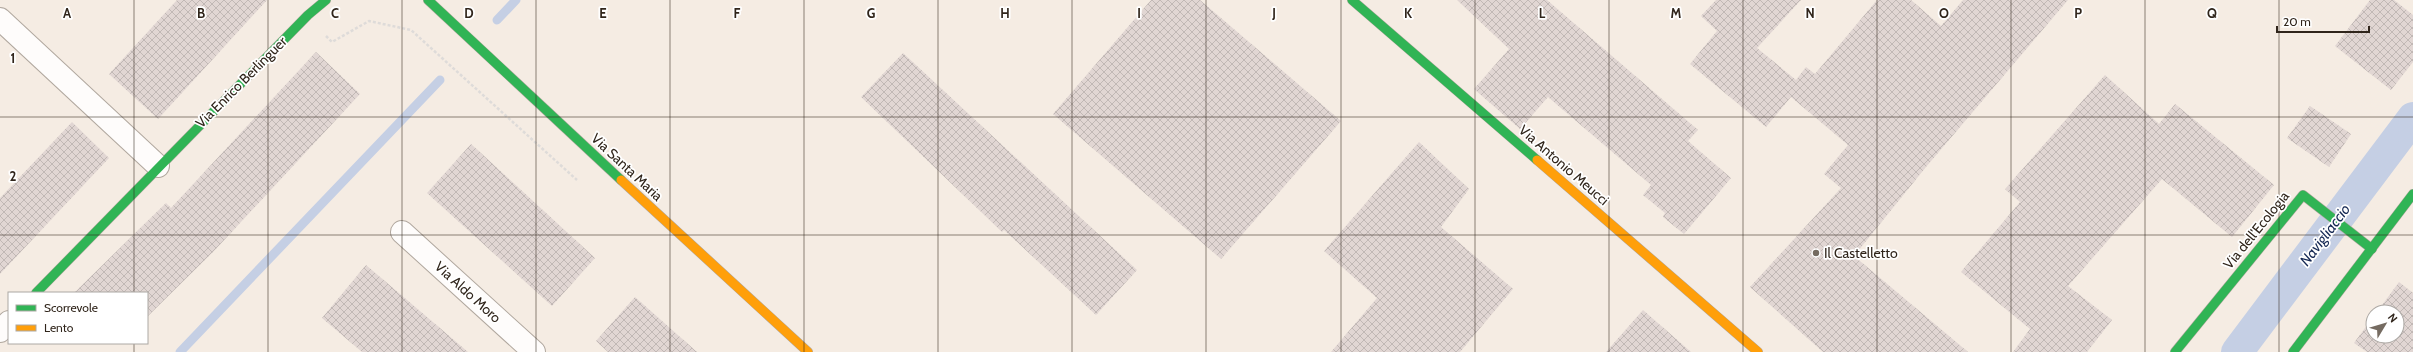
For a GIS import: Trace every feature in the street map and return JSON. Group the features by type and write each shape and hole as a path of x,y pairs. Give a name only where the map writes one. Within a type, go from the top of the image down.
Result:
{"street":[{"name":"Via Enrico Berlinguer","path":"37,292 158,166 308,15 326,0"},
{"name":"Via Santa Maria","path":"428,0 651,209 808,352"},
{"name":"Via Antonio Meucci","path":"1352,0 1758,352"},
{"path":"0,19 158,166"},
{"name":"Via dell'Ecologia","path":"2175,352 2303,194 2372,249"},
{"path":"2293,352 2413,194"},
{"path":"2403,209 2413,198"},
{"name":"Via Aldo Moro","path":"402,232 534,352"},
{"path":"0,331 8,323"}],"path":[{"path":"308,15 332,42 369,21 411,30 581,183"}],"building":[{"path":"177,0 267,0 158,119 109,74"},
{"path":"1151,0 1200,0 1341,121 1221,259 1053,114"},
{"path":"1457,0 1547,0 1698,130 1688,141 1731,178 1684,234 1663,217 1665,213 1643,195 1651,185 1548,97 1520,129 1474,89 1509,49"},
{"path":"1716,0 1801,0 1757,48 1796,80 1806,67 1815,74 1877,0 1911,0 1941,26 1963,0 2068,0 1926,167 1854,256 1968,352 1823,352 1750,287 1841,188 1824,174 1848,145 1791,97 1766,127 1690,64 1717,31 1701,16"},
{"path":"2370,0 2394,0 2413,15 2413,62 2391,90 2335,46"},
{"path":"316,52 360,94 214,251 148,316 148,292 75,292 166,203 171,208"},
{"path":"903,53 1137,270 1096,315 1004,230 1002,232 861,97"},
{"path":"2105,75 2159,124 2175,104 2274,185 2232,237 2162,179 2068,286 2112,320 2087,352 2013,352 2030,329 1961,272 2020,202 2005,189"},
{"path":"2310,106 2351,134 2329,167 2287,138"},
{"path":"72,122 109,158 0,274 0,198"},
{"path":"1419,142 1469,189 1441,227 1513,289 1460,352 1331,352 1377,298 1324,251"},
{"path":"471,144 595,258 552,306 427,193"},
{"path":"366,265 468,352 362,352 322,318"},
{"path":"2399,282 2413,293 2413,352 2367,352 2354,343 2365,328 2365,344 2405,344 2405,304 2383,304"},
{"path":"635,297 697,352 608,352 596,341"},
{"path":"1643,310 1691,352 1606,352"}],"waterway":[{"path":"497,20 516,0"},
{"path":"180,352 440,80"},
{"name":"Navigliaccio","path":"2237,352 2413,118"}],"traffic: fast":[{"path":"37,292 308,15 326,0"},
{"path":"428,0 621,180"},
{"path":"1352,0 1537,160"},
{"path":"2293,352 2413,194"},
{"path":"2175,352 2303,195 2372,249"}],"traffic: slow":[{"path":"1537,160 1758,352"},
{"path":"621,180 808,352"}],"place":[{"name":"Il Castelletto","path":"1816,253"}]}
